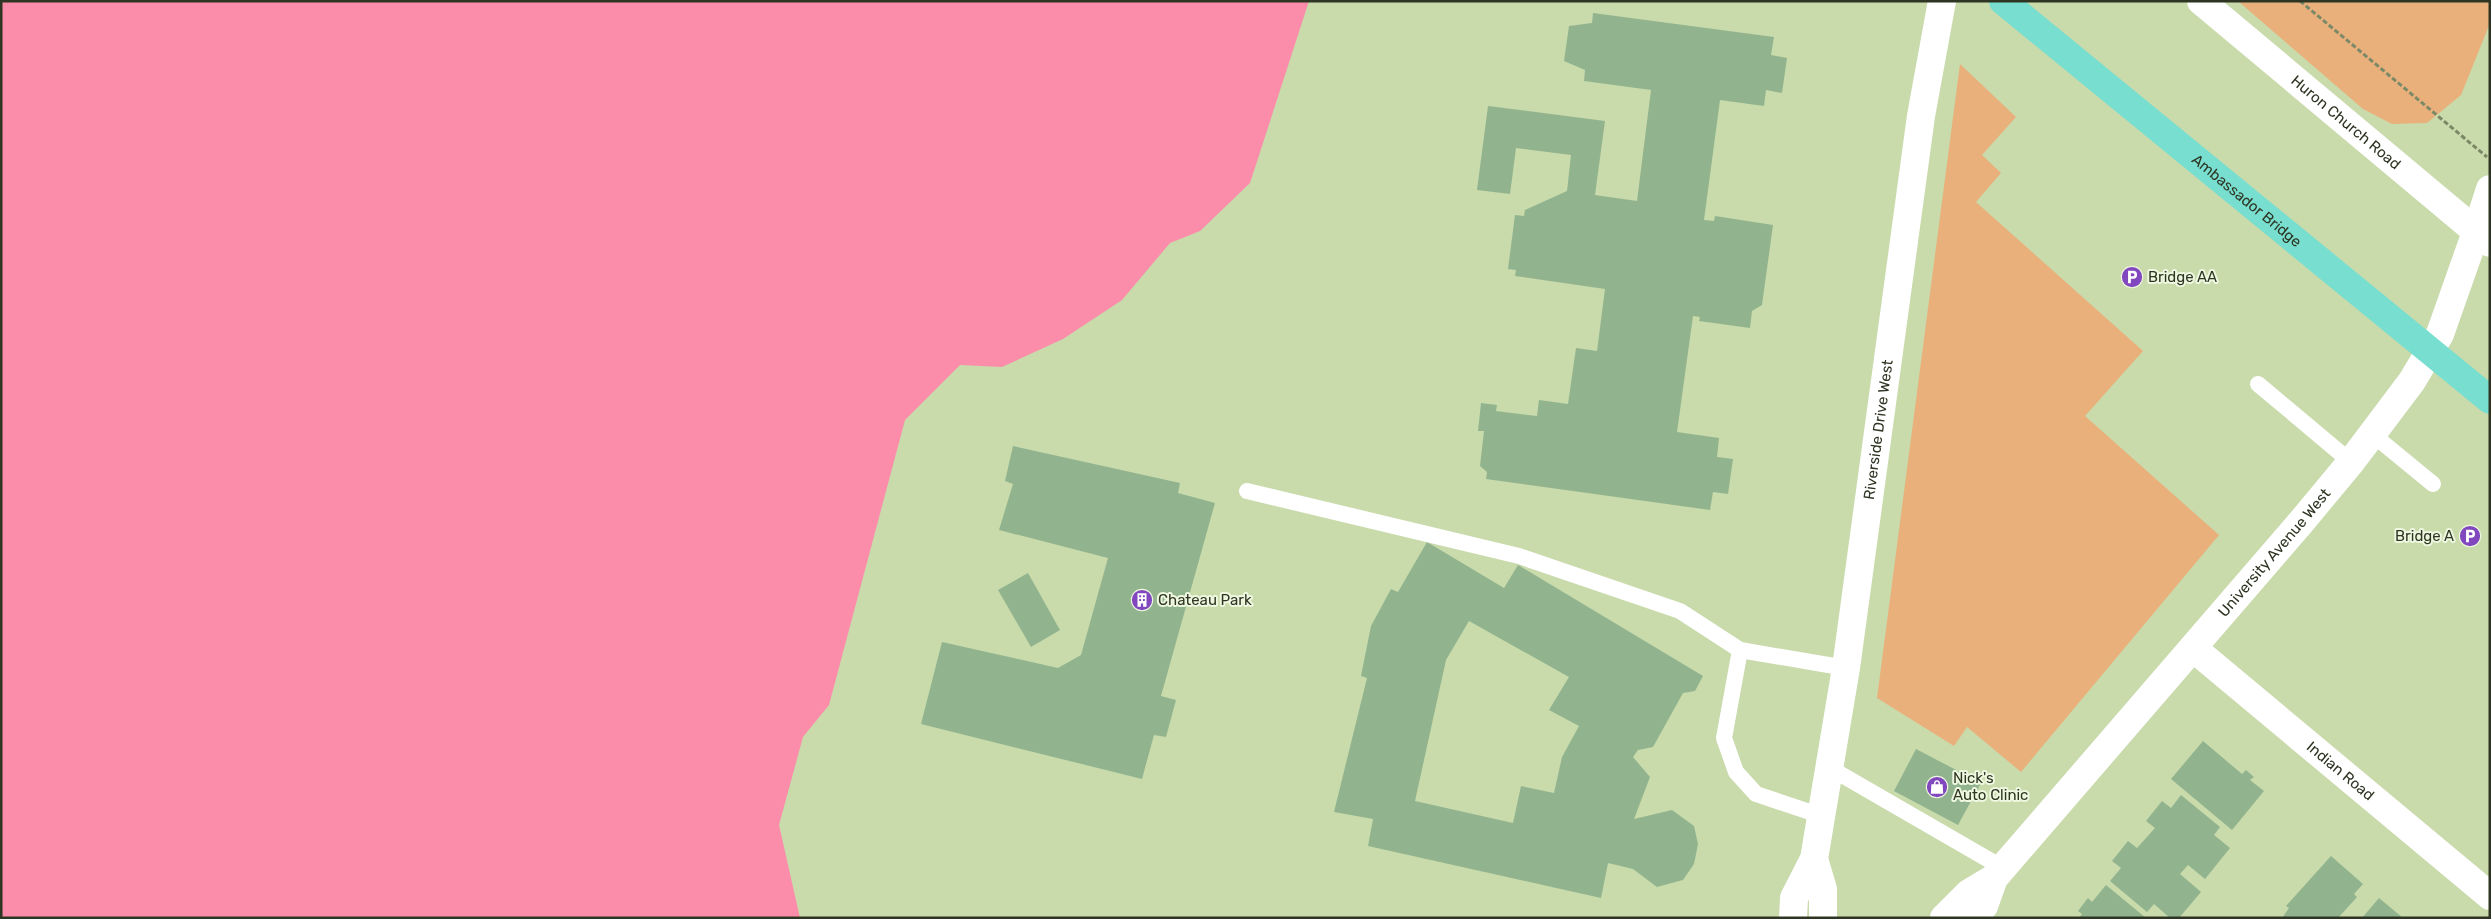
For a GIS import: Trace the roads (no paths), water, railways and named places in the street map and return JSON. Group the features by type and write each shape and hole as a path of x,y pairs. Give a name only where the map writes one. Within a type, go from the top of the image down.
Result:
{"highway":[{"name":"Ambassador Bridge","path":"2003,1 2490,400"}],"street":[{"name":"Riverside Drive West","path":"1793,918 1794,898 1814,859 1830,768 1846,668 1921,116 1942,1"},
{"name":"Huron Church Road","path":"2201,1 2483,237"},
{"name":"University Avenue West","path":"1944,918 1969,893 1999,873 2351,462 2412,381 2440,334 2483,237 2490,189"},
{"name":"Indian Road","path":"2193,648 2490,896"},
{"name":"Riverside Drive West","path":"1814,859 1823,889 1823,918"},
{"name":"University Avenue West","path":"1974,918 1984,906 1999,873"}],"lane":[{"path":"2258,384 2351,462"},
{"path":"2372,434 2433,484"},
{"path":"1247,491 1519,556 1680,611 1740,650 1846,668"},
{"path":"1740,650 1724,738 1736,772 1756,794 1822,816"},
{"path":"1830,768 1999,873"}],"place":[{"name":"Bridge AA","path":"2132,277"},
{"name":"Bridge A","path":"2470,536"},
{"name":"Chateau Park","path":"1142,600"},
{"name":"Nick's Auto Clinic","path":"1937,787"}]}
